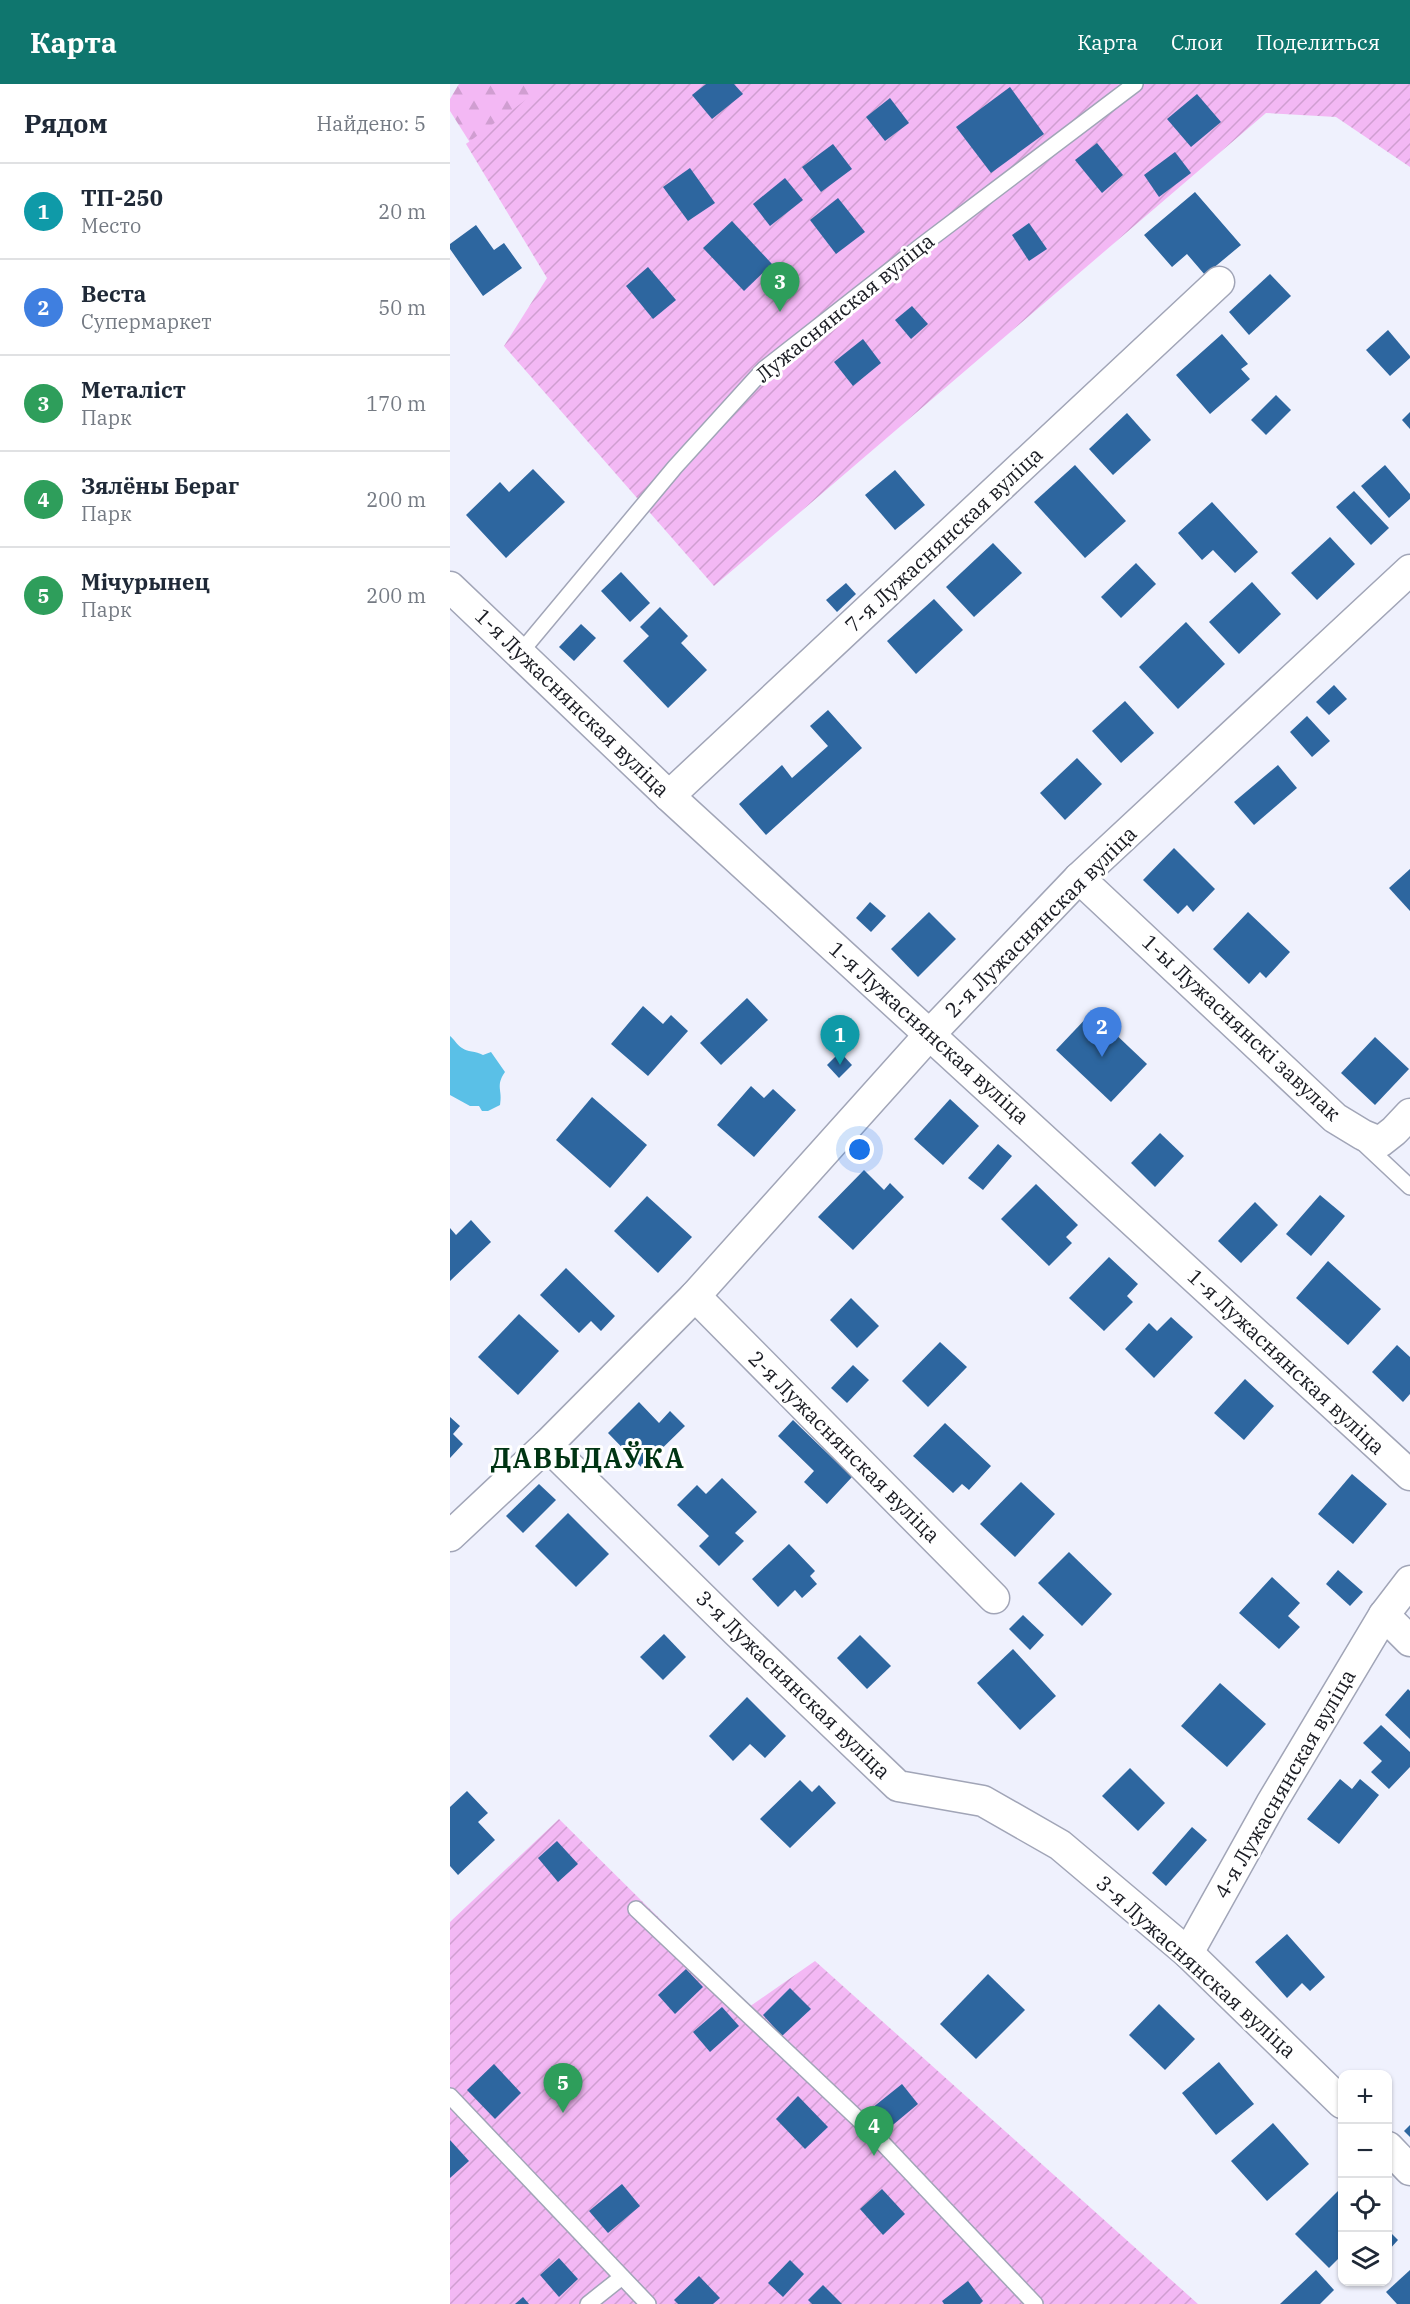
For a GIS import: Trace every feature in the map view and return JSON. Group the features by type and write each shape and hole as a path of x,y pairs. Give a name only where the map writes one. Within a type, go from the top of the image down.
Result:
{"street":[{"name":"7-я Лужаснянская вуліца","path":"669,796 1219,282"},
{"name":"2-я Лужаснянская вуліца","path":"450,1536 547,1445 695,1296 930,1034 1079,878 1410,570"},
{"name":"1-я Лужаснянская вуліца","path":"450,587 669,796 1410,1475"},
{"name":"1-ы Лужаснянскі завулак","path":"1079,878 1335,1118 1363,1135 1380,1142 1410,1114"},
{"name":"2-я Лужаснянская вуліца","path":"695,1296 994,1598"},
{"name":"3-я Лужаснянская вуліца","path":"547,1445 898,1786 983,1801 1060,1845 1188,1953 1338,2099"},
{"name":"4-я Лужаснянская вуліца","path":"1188,1953 1271,1804 1384,1615 1410,1581"},
{"path":"1384,1615 1410,1641"},
{"path":"1392,2151 1410,2170"}],"lane":[{"name":"Лужаснянская вуліца","path":"520,653 675,467 764,369 921,246 1135,84"},
{"path":"1335,1118 1410,1187"},
{"path":"636,1910 874,2134 1035,2304"},
{"path":"450,2096 648,2304"},
{"path":"588,2304 622,2277"}],"green space":[{"path":"459,84 655,84 481,160 450,111 450,99"},
{"path":"547,84 1410,84 1410,167 1336,117 1266,113 714,586 504,346 547,278 466,144"},
{"path":"559,1819 749,2007 815,1961 1198,2304 450,2304 450,1922"}],"water":[{"path":"450,1036 466,1050 483,1055 491,1052 505,1072 500,1085 500,1105 488,1111 482,1111 479,1106 470,1106 450,1095"}],"building":[{"path":"706,84 734,84 743,94 712,119 692,95"},
{"path":"1010,87 1044,134 991,173 956,127"},
{"path":"1197,94 1221,122 1191,147 1167,119"},
{"path":"890,98 909,123 885,141 866,117"},
{"path":"1097,143 1123,175 1102,193 1075,160"},
{"path":"833,144 852,169 821,192 802,167"},
{"path":"1175,152 1191,173 1159,197 1144,175"},
{"path":"690,168 715,203 688,221 663,187"},
{"path":"785,178 803,200 770,226 753,204"},
{"path":"1195,192 1241,245 1205,275 1187,254 1172,267 1144,235"},
{"path":"838,198 865,232 836,254 810,220"},
{"path":"732,221 772,264 744,291 703,248"},
{"path":"1029,223 1047,249 1029,261 1012,235"},
{"path":"476,225 494,250 504,243 522,268 483,296 450,249 450,244"},
{"path":"648,267 676,300 653,319 626,286"},
{"path":"1270,274 1291,296 1249,335 1229,312"},
{"path":"912,306 928,324 911,339 895,320"},
{"path":"1388,330 1410,356 1390,376 1366,350"},
{"path":"1222,334 1248,364 1241,369 1250,379 1210,414 1176,375"},
{"path":"863,339 881,363 853,386 834,362"},
{"path":"1276,395 1291,410 1266,435 1251,420"},
{"path":"1410,412 1410,429 1402,420"},
{"path":"1127,413 1151,440 1113,475 1089,449"},
{"path":"1075,465 1126,521 1085,558 1034,502"},
{"path":"1385,465 1410,494 1410,499 1389,518 1361,486"},
{"path":"533,469 565,502 506,558 466,515 500,482 509,492"},
{"path":"895,470 925,505 895,530 865,495"},
{"path":"1354,491 1389,528 1371,545 1336,507"},
{"path":"1212,502 1258,552 1235,573 1213,550 1202,560 1178,533"},
{"path":"1330,537 1355,564 1317,600 1291,573"},
{"path":"993,543 1022,573 974,617 946,587"},
{"path":"1136,563 1156,584 1121,618 1101,597"},
{"path":"621,572 650,603 630,622 601,591"},
{"path":"1252,582 1281,614 1239,654 1209,622"},
{"path":"846,583 856,594 837,612 826,600"},
{"path":"934,599 963,630 916,674 887,641"},
{"path":"660,607 688,636 681,643 707,670 668,708 623,661 649,636 640,627"},
{"path":"1186,622 1225,664 1178,709 1139,667"},
{"path":"581,624 596,638 574,661 559,647"},
{"path":"1334,685 1347,699 1329,715 1316,702"},
{"path":"1125,701 1154,733 1121,763 1092,731"},
{"path":"828,710 862,748 766,835 739,804 782,765 792,778 828,746 810,726"},
{"path":"1307,716 1330,741 1312,757 1290,732"},
{"path":"1077,758 1102,784 1065,820 1040,793"},
{"path":"1278,765 1297,788 1254,825 1234,802"},
{"path":"1174,848 1215,889 1193,912 1187,905 1178,914 1143,880"},
{"path":"1410,869 1410,911 1389,888"},
{"path":"870,902 886,916 871,932 856,918"},
{"path":"929,912 956,939 918,977 891,949"},
{"path":"1248,912 1290,952 1266,978 1260,972 1249,984 1213,949"},
{"path":"747,998 768,1020 721,1065 700,1043"},
{"path":"643,1006 663,1024 671,1015 688,1031 648,1076 611,1044"},
{"path":"1092,1012 1147,1064 1111,1102 1056,1050"},
{"path":"1375,1037 1409,1069 1375,1105 1341,1073"},
{"path":"840,1052 852,1065 839,1078 827,1065"},
{"path":"751,1086 764,1098 773,1089 796,1110 754,1157 717,1125"},
{"path":"592,1097 647,1145 610,1188 556,1140"},
{"path":"950,1099 979,1126 943,1165 914,1139"},
{"path":"1160,1133 1184,1156 1155,1187 1131,1163"},
{"path":"998,1144 1012,1156 983,1190 968,1178"},
{"path":"864,1170 884,1190 890,1183 904,1197 853,1250 818,1217"},
{"path":"1036,1184 1078,1225 1066,1237 1072,1243 1049,1266 1001,1219"},
{"path":"1320,1195 1345,1216 1311,1256 1286,1234"},
{"path":"647,1196 692,1237 658,1273 614,1231"},
{"path":"1255,1202 1278,1225 1241,1263 1218,1241"},
{"path":"471,1220 491,1242 450,1281 450,1228 456,1235"},
{"path":"1109,1257 1138,1284 1127,1296 1133,1302 1104,1331 1069,1298"},
{"path":"1328,1261 1381,1309 1348,1345 1296,1298"},
{"path":"566,1268 615,1316 601,1331 591,1321 579,1333 540,1295"},
{"path":"851,1298 879,1326 857,1348 830,1320"},
{"path":"519,1314 559,1351 518,1395 478,1357"},
{"path":"1171,1317 1193,1337 1154,1378 1125,1349 1149,1323 1157,1331"},
{"path":"940,1342 967,1367 928,1407 902,1381"},
{"path":"1397,1345 1410,1357 1410,1394 1403,1402 1372,1372"},
{"path":"853,1365 869,1380 847,1403 831,1388"},
{"path":"1245,1379 1274,1406 1244,1440 1214,1413"},
{"path":"639,1402 659,1423 670,1411 685,1426 642,1468 608,1433"},
{"path":"450,1417 460,1426 453,1434 463,1444 450,1458"},
{"path":"793,1420 852,1477 827,1504 804,1482 814,1471 778,1436"},
{"path":"945,1423 991,1466 969,1490 962,1484 953,1493 913,1456"},
{"path":"1352,1474 1387,1504 1353,1544 1318,1514"},
{"path":"722,1478 757,1512 735,1533 744,1541 719,1566 699,1546 709,1536 677,1505 697,1485 706,1494"},
{"path":"1021,1482 1055,1514 1015,1557 980,1524"},
{"path":"539,1484 556,1500 523,1533 506,1516"},
{"path":"568,1513 609,1554 576,1587 535,1546"},
{"path":"789,1544 815,1571 810,1576 817,1584 802,1598 795,1590 778,1607 752,1579"},
{"path":"1069,1552 1112,1594 1082,1626 1038,1583"},
{"path":"1338,1570 1363,1592 1350,1606 1326,1584"},
{"path":"1272,1577 1300,1603 1288,1616 1300,1627 1279,1649 1239,1613"},
{"path":"1023,1615 1044,1635 1030,1650 1009,1629"},
{"path":"664,1634 686,1657 663,1680 640,1657"},
{"path":"860,1635 891,1666 867,1689 837,1658"},
{"path":"1013,1649 1056,1696 1020,1730 977,1683"},
{"path":"1220,1683 1266,1724 1227,1767 1181,1726"},
{"path":"1408,1689 1410,1691 1410,1739 1385,1715"},
{"path":"747,1697 786,1736 765,1758 750,1744 733,1761 709,1736"},
{"path":"1381,1725 1410,1752 1410,1767 1389,1789 1371,1772 1382,1761 1363,1743"},
{"path":"1130,1768 1165,1803 1138,1831 1102,1796"},
{"path":"1340,1779 1352,1789 1360,1779 1379,1795 1339,1844 1307,1819"},
{"path":"800,1780 812,1792 819,1785 836,1803 790,1848 760,1819"},
{"path":"467,1791 488,1813 478,1822 495,1840 458,1875 450,1866 450,1807"},
{"path":"1192,1827 1207,1840 1166,1886 1152,1873"},
{"path":"557,1841 578,1864 558,1882 538,1858"},
{"path":"1287,1934 1325,1977 1310,1991 1302,1983 1287,1998 1255,1962"},
{"path":"686,1969 703,1987 675,2014 658,1995"},
{"path":"988,1974 1025,2010 976,2059 940,2024"},
{"path":"790,1988 811,2009 782,2036 763,2015"},
{"path":"1159,2004 1195,2039 1165,2070 1129,2035"},
{"path":"722,2007 739,2026 710,2052 693,2032"},
{"path":"1219,2062 1254,2104 1216,2135 1182,2093"},
{"path":"494,2064 521,2093 495,2119 467,2090"},
{"path":"902,2084 918,2104 888,2129 872,2108"},
{"path":"798,2096 828,2127 805,2149 776,2119"},
{"path":"1273,2123 1309,2164 1267,2201 1231,2161"},
{"path":"1410,2125 1410,2137 1404,2131"},
{"path":"450,2140 469,2161 450,2178"},
{"path":"622,2184 640,2206 608,2233 589,2211"},
{"path":"882,2189 905,2214 883,2235 860,2209"},
{"path":"1338,2191 1338,2259 1329,2268 1295,2234"},
{"path":"1392,2234 1398,2240 1392,2247"},
{"path":"559,2258 578,2279 559,2297 540,2275"},
{"path":"790,2260 804,2274 783,2297 768,2283"},
{"path":"1316,2270 1334,2290 1320,2304 1280,2304"},
{"path":"1410,2270 1410,2304 1397,2304 1386,2292"},
{"path":"699,2276 720,2298 713,2304 678,2304 674,2300"},
{"path":"968,2281 983,2301 980,2304 944,2304 942,2301"},
{"path":"823,2285 842,2304 812,2304 808,2300"},
{"path":"523,2297 529,2304 515,2304"}],"place":[{"name":"Металіст","path":"780,312"},
{"name":"Веста","path":"1102,1057"},
{"name":"ТП-250","path":"840,1065"},
{"name":"Мічурынец","path":"563,2113"},
{"name":"Зялёны Бераг","path":"874,2156"}],"district":[{"name":"ДАВЫДАЎКА","path":"588,1459"}]}
